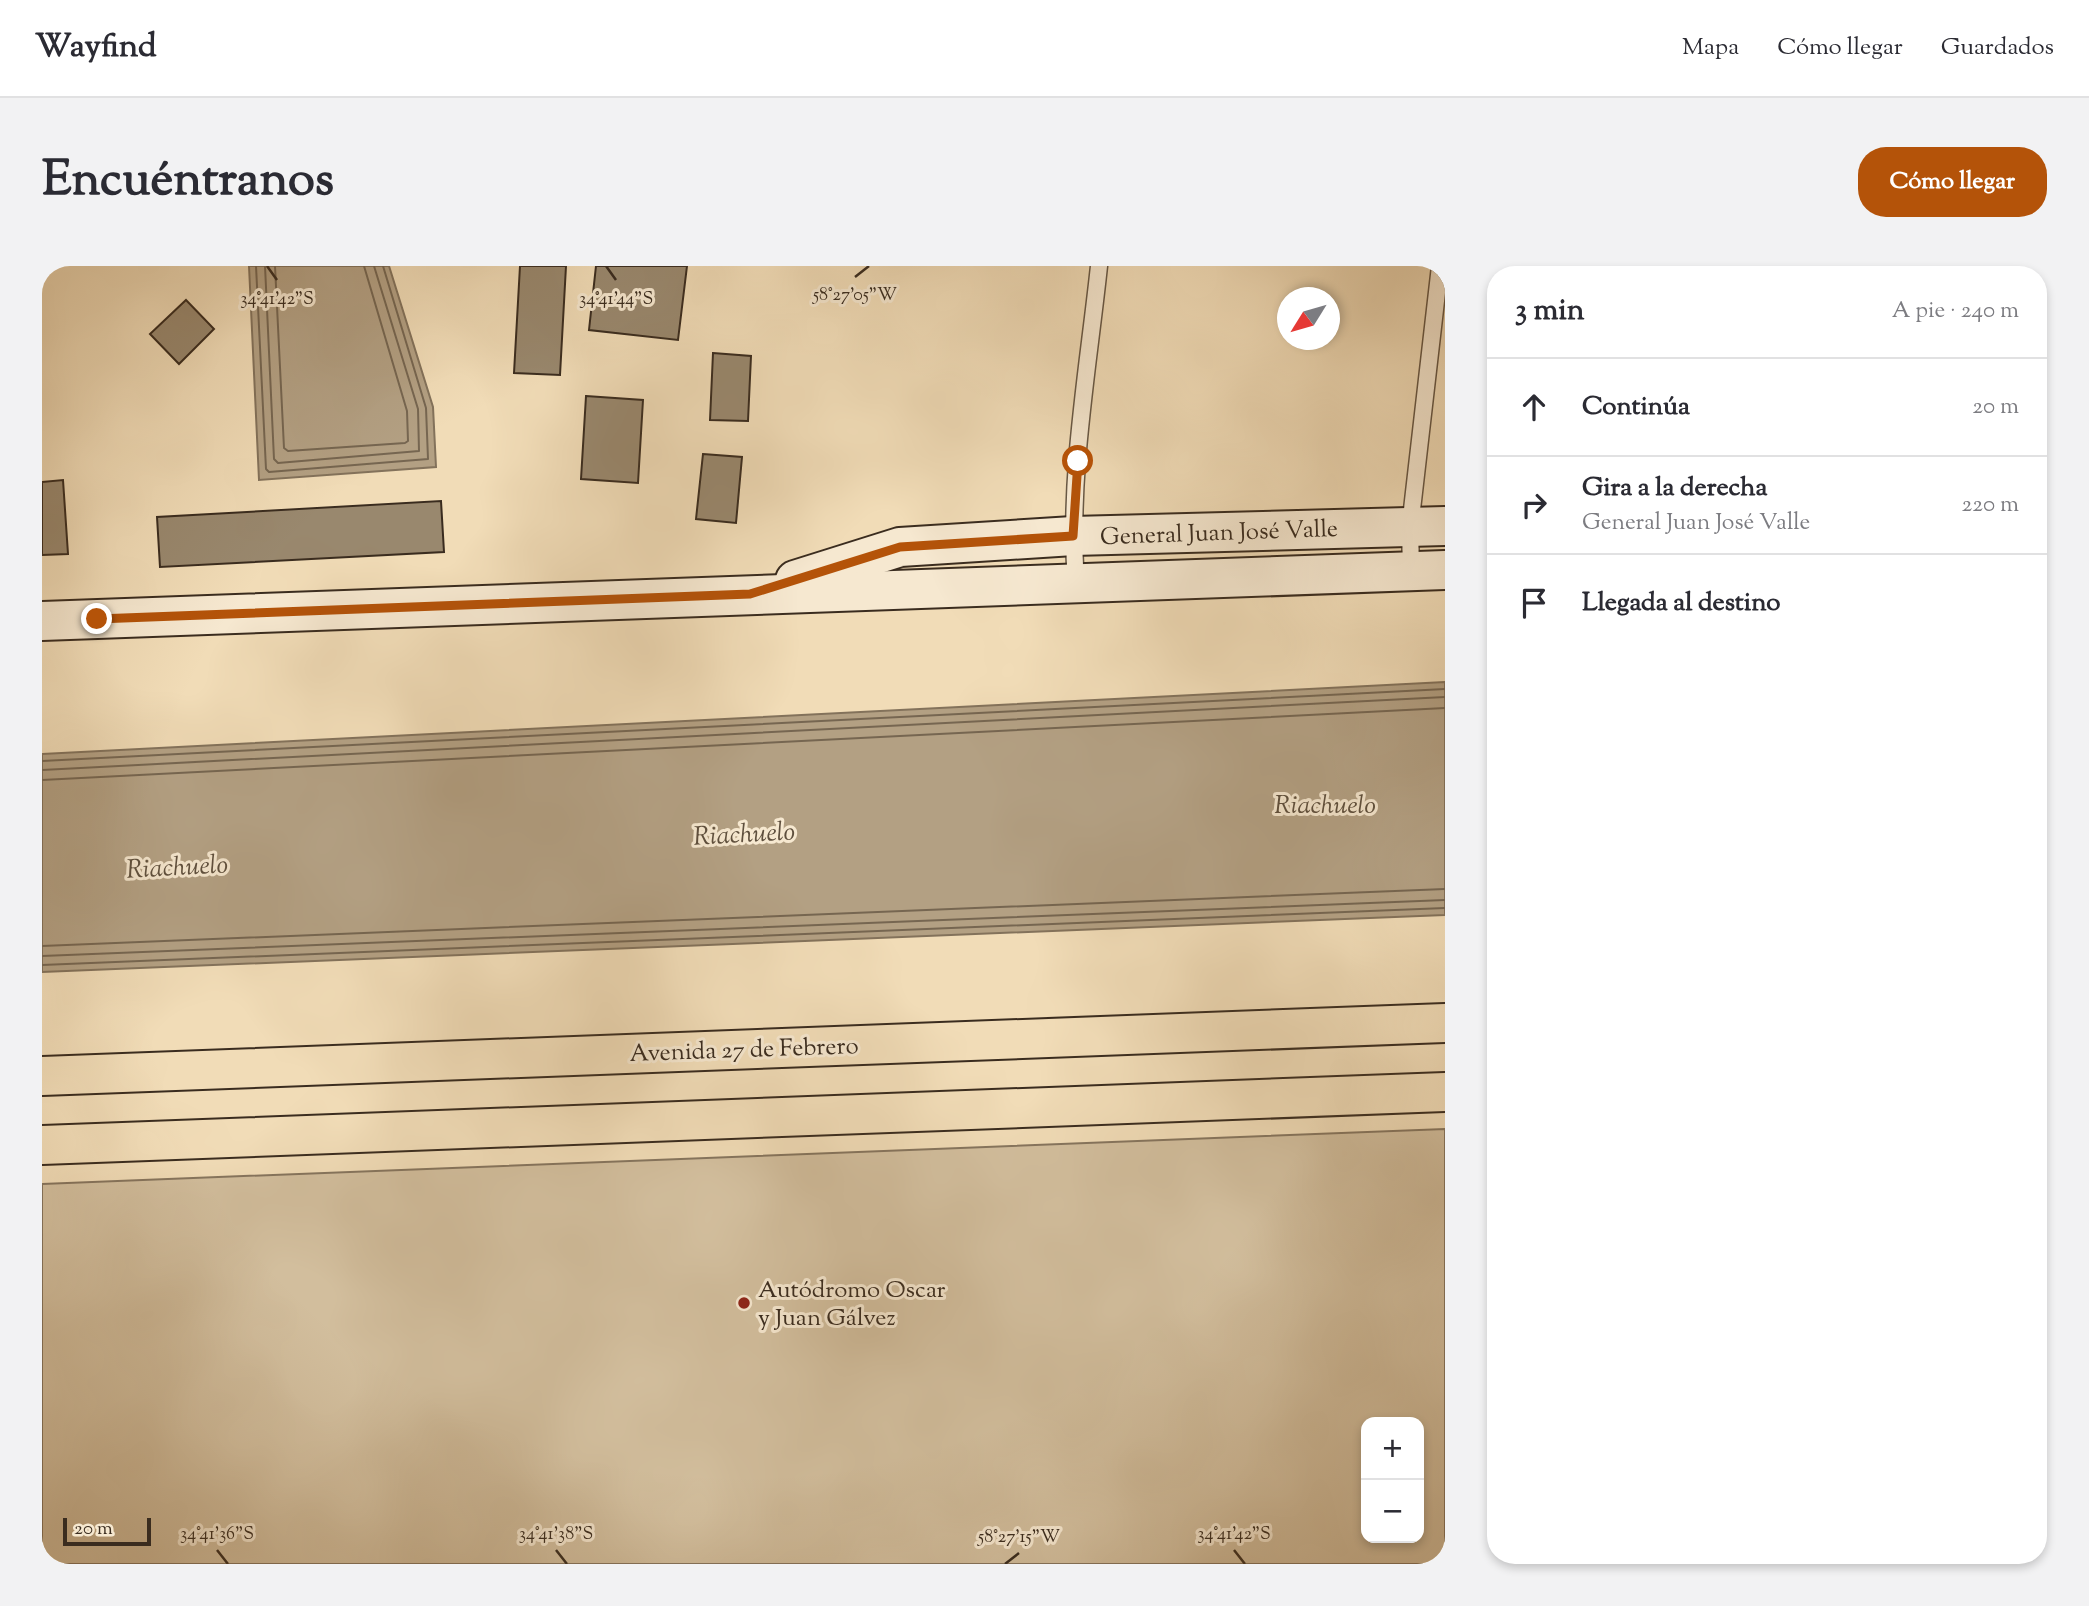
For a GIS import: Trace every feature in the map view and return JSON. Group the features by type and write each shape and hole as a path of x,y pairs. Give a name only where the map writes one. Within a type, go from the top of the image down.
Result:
{"main road":[{"name":"General Juan José Valle","path":"750,594 900,547 1073,536 1427,526"},
{"name":"General Juan José Valle","path":"42,621 1428,570"},
{"name":"General Juan José Valle","path":"42,607 97,619"},
{"name":"Avenida 27 de Febrero","path":"42,1076 1445,1023"},
{"path":"42,1145 1445,1092"}],"lane":[{"path":"1076,582 1073,536 1078,461 1099,266"},
{"path":"1428,570 1427,526 1440,266"}],"shaded area":[{"name":"Autódromo Oscar y Juan Gálvez","path":"1445,1129 1445,1564 42,1564 42,1184"}],"water":[{"path":"249,266 389,266 433,407 436,467 259,480"},
{"name":"Riachuelo","path":"1445,682 1445,915 42,972 42,754"}],"building":[{"path":"520,266 566,266 560,375 514,373"},
{"path":"596,266 687,266 678,340 589,330"},
{"path":"186,300 214,329 179,364 150,334"},
{"path":"713,353 751,356 748,421 710,420"},
{"path":"586,396 643,400 638,483 581,479"},
{"path":"703,454 742,457 736,523 696,519"},
{"path":"63,480 68,554 42,555 42,482"},
{"path":"441,501 444,552 160,567 157,517"}],"place":[{"name":"Autódromo Oscar y Juan Gálvez","path":"744,1303"}],"route":[{"path":"97,619 750,594 900,547 1073,536 1078,461"}]}
